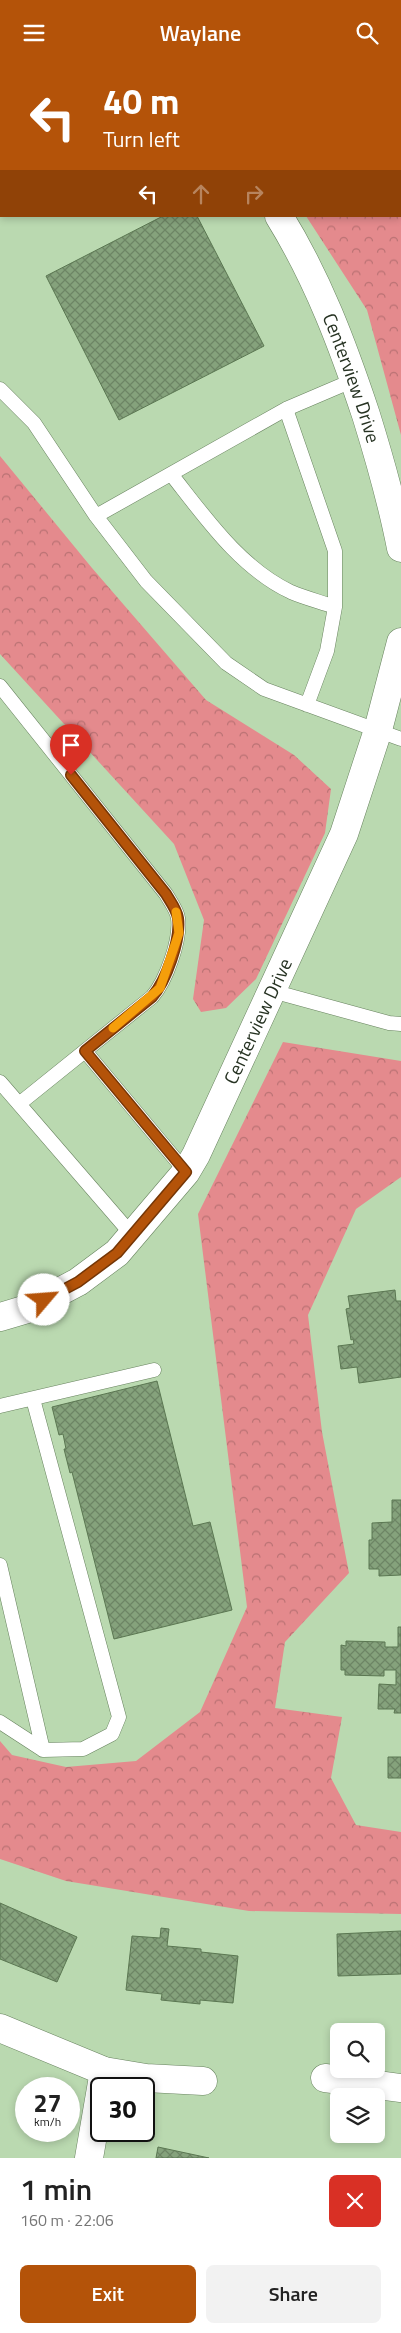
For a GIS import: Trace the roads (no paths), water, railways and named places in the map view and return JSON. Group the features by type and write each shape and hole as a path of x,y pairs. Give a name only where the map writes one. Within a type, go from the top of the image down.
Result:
{"street":[{"name":"Centerview Drive","path":"280,217 298,247 326,302 354,380 390,494 401,548"},
{"name":"Centerview Drive","path":"0,1317 27,1309 78,1282 117,1253 186,1172 272,991 389,734 401,642"},
{"path":"0,2028 104,2071 146,2079 203,2081"},
{"path":"89,2158 104,2071"},
{"path":"325,2078 401,2088"}],"lane":[{"path":"96,516 286,409 354,380"},
{"path":"0,389 34,423 96,516 146,581 226,663 264,689 389,734"},
{"path":"286,409 335,551 335,607 327,651 307,705"},
{"path":"171,474 216,531 256,569 291,592 335,607"},
{"path":"0,686 166,894 178,916 179,933 160,988 152,997 19,1104"},
{"path":"272,991 389,1023 401,1024"},
{"path":"85,1051 186,1172"},
{"path":"0,1082 133,1235"},
{"path":"0,1406 154,1370"},
{"path":"0,1722 43,1750 83,1749 112,1734 119,1717 33,1399"},
{"path":"0,1565 43,1750"}]}
